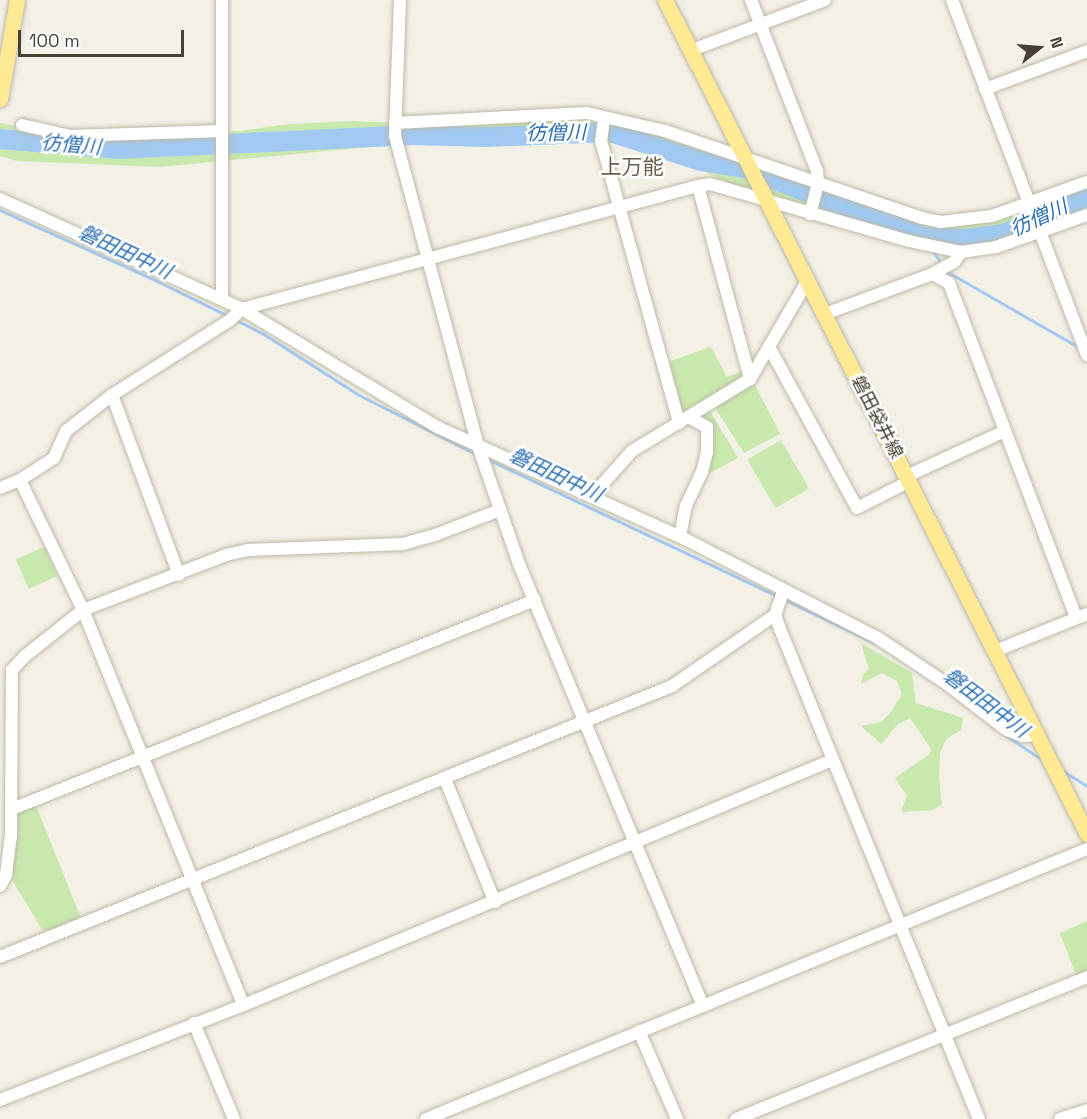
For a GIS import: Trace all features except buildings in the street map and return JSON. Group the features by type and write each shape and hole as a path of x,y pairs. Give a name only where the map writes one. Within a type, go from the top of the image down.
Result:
{"main road":[{"path":"0,99 17,0"},
{"name":"磐田袋井線","path":"665,0 1086,829"}],"street":[{"path":"222,0 222,299"},
{"path":"400,0 395,130 426,260 478,446 535,600 703,1005"},
{"path":"751,0 817,171 818,183 810,214"},
{"path":"692,50 825,0"},
{"path":"952,0 1032,204 1084,342 1087,356"},
{"path":"985,89 1087,51"},
{"path":"395,130 587,113 665,132 922,218 941,222 992,216 1032,204 1087,182"},
{"path":"604,118 601,141 683,420"},
{"path":"22,125 71,136 222,131"},
{"path":"0,488 20,480 54,458 66,431 112,395 230,320 242,309 698,186 710,184 764,196 810,214 933,247 961,252 987,249 1087,215"},
{"path":"698,186 750,380"},
{"path":"0,199 242,309 437,427 680,537 783,592 878,638 914,660 1007,730 1023,736 1038,735"},
{"path":"825,314 932,274 955,261 961,252"},
{"path":"932,274 949,283 1005,431 1082,616 995,651"},
{"path":"592,496 632,451 750,380 808,280"},
{"path":"769,347 857,508 908,478 1005,431"},
{"path":"112,395 179,575"},
{"path":"680,537 686,506 702,472 707,452 707,427 683,420"},
{"path":"20,480 83,610 243,1005"},
{"path":"0,886 6,870 12,809 12,670 25,656 83,610 226,555 248,550 403,544 435,535 500,510"},
{"path":"0,957 672,686 775,615 783,592"},
{"path":"12,809 535,600"},
{"path":"775,615 979,1119"},
{"path":"0,1100 243,1005 832,760"},
{"path":"445,779 495,902"},
{"path":"426,1119 1087,849"},
{"path":"736,1119 1087,977"},
{"path":"194,1023 234,1119"},
{"path":"639,1032 677,1119"},
{"path":"1060,1119 1087,1110"}],"green space":[{"path":"587,113 698,143 899,211 965,221 1087,182 1087,213 961,252 736,186 636,140 601,141 497,135 461,142 401,144 160,167 17,161 0,156 0,123 71,136 240,131 289,124 350,121 406,123"},
{"path":"711,347 727,377 747,369 780,434 744,453 712,403 707,406 738,458 706,475 707,427 684,419 674,388 670,361"},
{"path":"781,440 809,488 775,508 747,460"},
{"path":"44,547 57,576 29,589 16,560"},
{"path":"861,643 912,673 916,703 963,718 961,730 946,739 940,754 939,778 942,805 932,810 901,812 907,796 895,778 930,754 931,749 910,718 898,724 881,744 861,726 881,722 891,712 902,694 897,681 882,673 861,684 863,675 869,669"},
{"path":"34,801 83,923 43,931 6,870 12,809"},
{"path":"1087,921 1087,977 1078,980 1060,933"}],"waterway":[{"name":"彷僧川","path":"0,139 119,149 411,135 487,137 610,132 701,161 744,168 925,237 967,239 1003,234 1048,217 1087,196"},
{"name":"磐田田中川","path":"0,210 155,280 230,317"},
{"path":"933,251 942,265"},
{"path":"946,271 1080,348"},
{"name":"磐田田中川","path":"236,320 262,333 359,395 476,454"},
{"name":"磐田田中川","path":"487,459 777,596"},
{"name":"磐田田中川","path":"783,599 874,643"},
{"name":"磐田田中川","path":"1002,733 1044,761"},
{"name":"磐田田中川","path":"1063,771 1087,786"}],"district":[{"name":"上万能","path":"632,167"}]}
